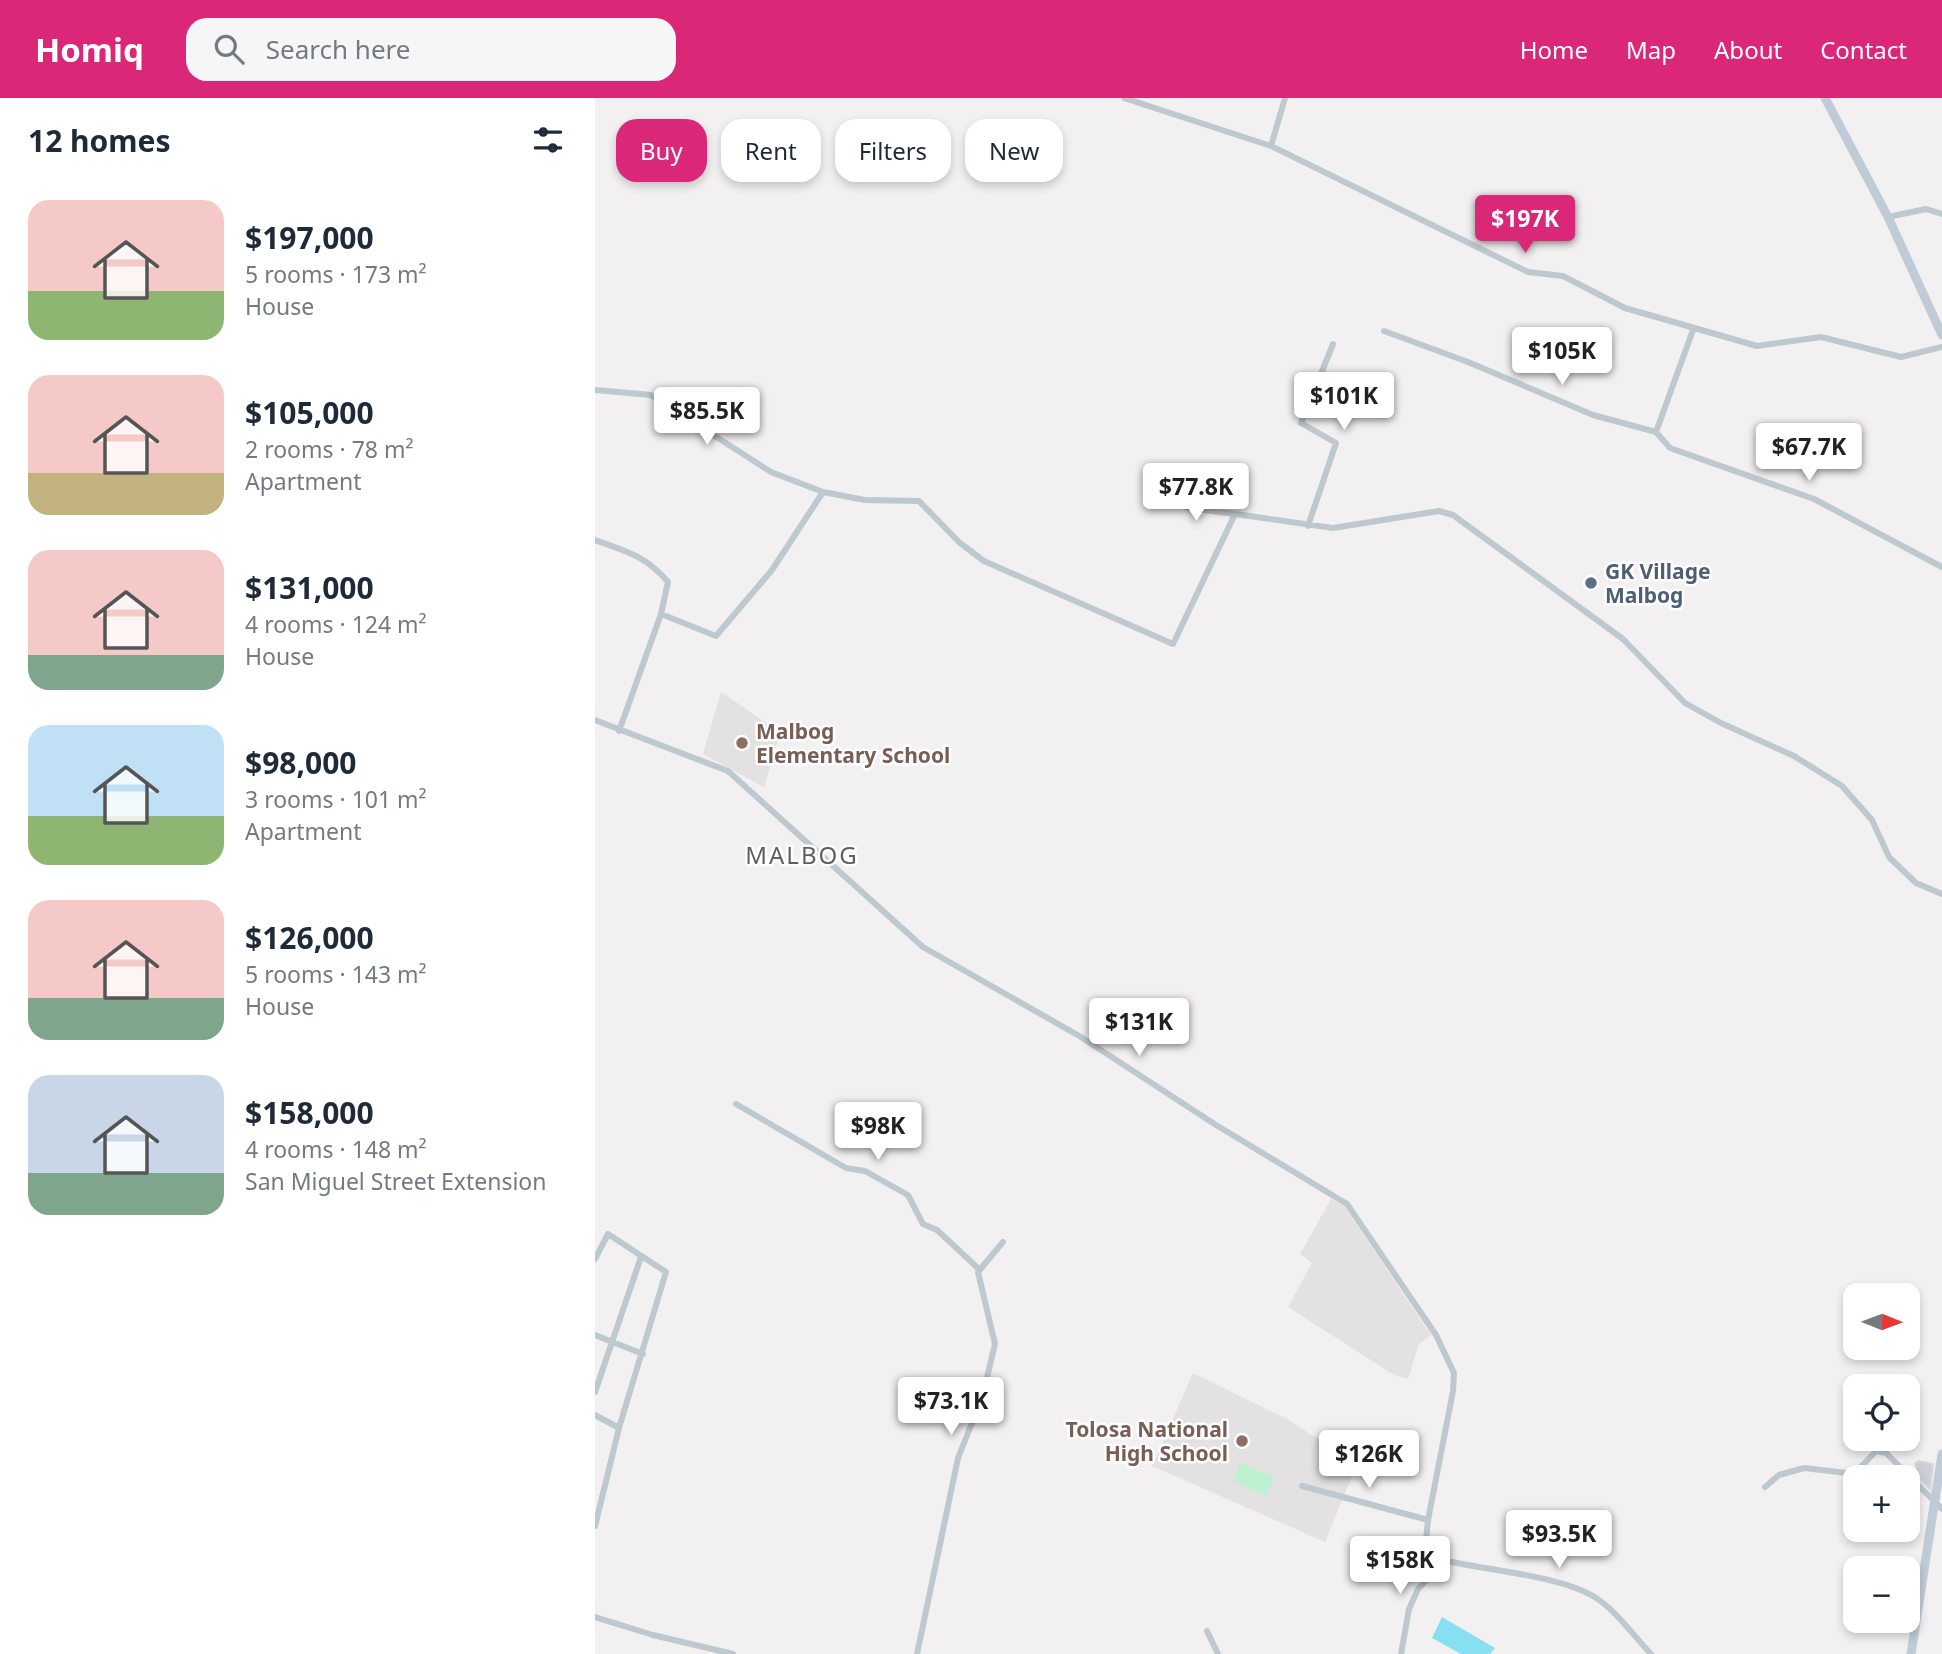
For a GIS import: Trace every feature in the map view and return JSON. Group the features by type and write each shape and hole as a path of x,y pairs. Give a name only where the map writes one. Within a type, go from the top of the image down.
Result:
{"street":[{"path":"1124,98 1271,146 1528,272 1563,276 1625,308 1693,330 1757,346 1821,337 1901,357 1942,347"},
{"path":"1271,146 1285,98"},
{"path":"1825,98 1888,217 1942,335"},
{"path":"1888,217 1926,209 1942,214"},
{"path":"1656,432 1693,330"},
{"path":"1384,331 1468,362 1593,415 1656,432 1669,448 1814,499 1942,567"},
{"path":"1308,526 1336,443 1301,424 1333,344"},
{"path":"595,390 651,395 771,472 823,492 865,500 919,501 960,543 983,561 1173,643 1235,514"},
{"path":"661,614 716,636 772,570 823,492"},
{"path":"1168,496 1188,508 1333,528 1439,511 1453,515 1623,639 1685,703 1794,756 1842,786 1872,820 1889,858 1916,883 1942,894"},
{"path":"595,540 640,556 653,565 668,582 661,614 619,731"},
{"path":"595,720 728,771 923,947 1081,1037 1216,1125 1347,1203 1436,1335 1454,1373 1425,1551 1434,1558 1445,1561 1557,1583 1592,1595 1604,1604 1651,1654"},
{"path":"736,1104 846,1168 865,1171 908,1195 923,1224 937,1230 980,1269"},
{"path":"595,1259 608,1234 666,1272 619,1428 595,1526"},
{"path":"917,1654 958,1458 982,1398 995,1344 978,1272 1003,1242"},
{"path":"595,1392 641,1257"},
{"path":"595,1335 643,1354"},
{"path":"595,1415 619,1428"},
{"path":"1765,1487 1779,1475 1804,1468 1847,1473 1859,1470 1876,1451 1886,1453 1942,1509"},
{"path":"1911,1654 1942,1455"},
{"path":"1302,1486 1428,1520"},
{"path":"1401,1654 1409,1609 1418,1589 1445,1561"},
{"path":"595,1617 653,1635 733,1654"},
{"path":"1207,1632 1218,1654"}],"shaded area":[{"name":"Malbog Elementary School","path":"721,692 780,732 764,787 703,754"},
{"path":"1331,1199 1344,1206 1431,1335 1419,1344 1408,1379 1394,1375 1288,1307 1312,1263 1300,1254"},
{"name":"Tolosa National High School","path":"1193,1373 1287,1419 1357,1464 1325,1542 1152,1466"}],"green space":[{"path":"1240,1463 1274,1477 1266,1495 1233,1481"}],"water":[{"path":"1442,1617 1495,1648 1490,1654 1461,1654 1432,1638"}],"building":[{"path":"1918,1461 1933,1464 1930,1489 1920,1479 1920,1465 1915,1464"}],"place":[{"name":"GK Village Malbog","path":"1591,583"},
{"name":"Malbog Elementary School","path":"742,743"},
{"name":"Tolosa National High School","path":"1242,1441"}],"district":[{"name":"MALBOG","path":"802,854"}]}
